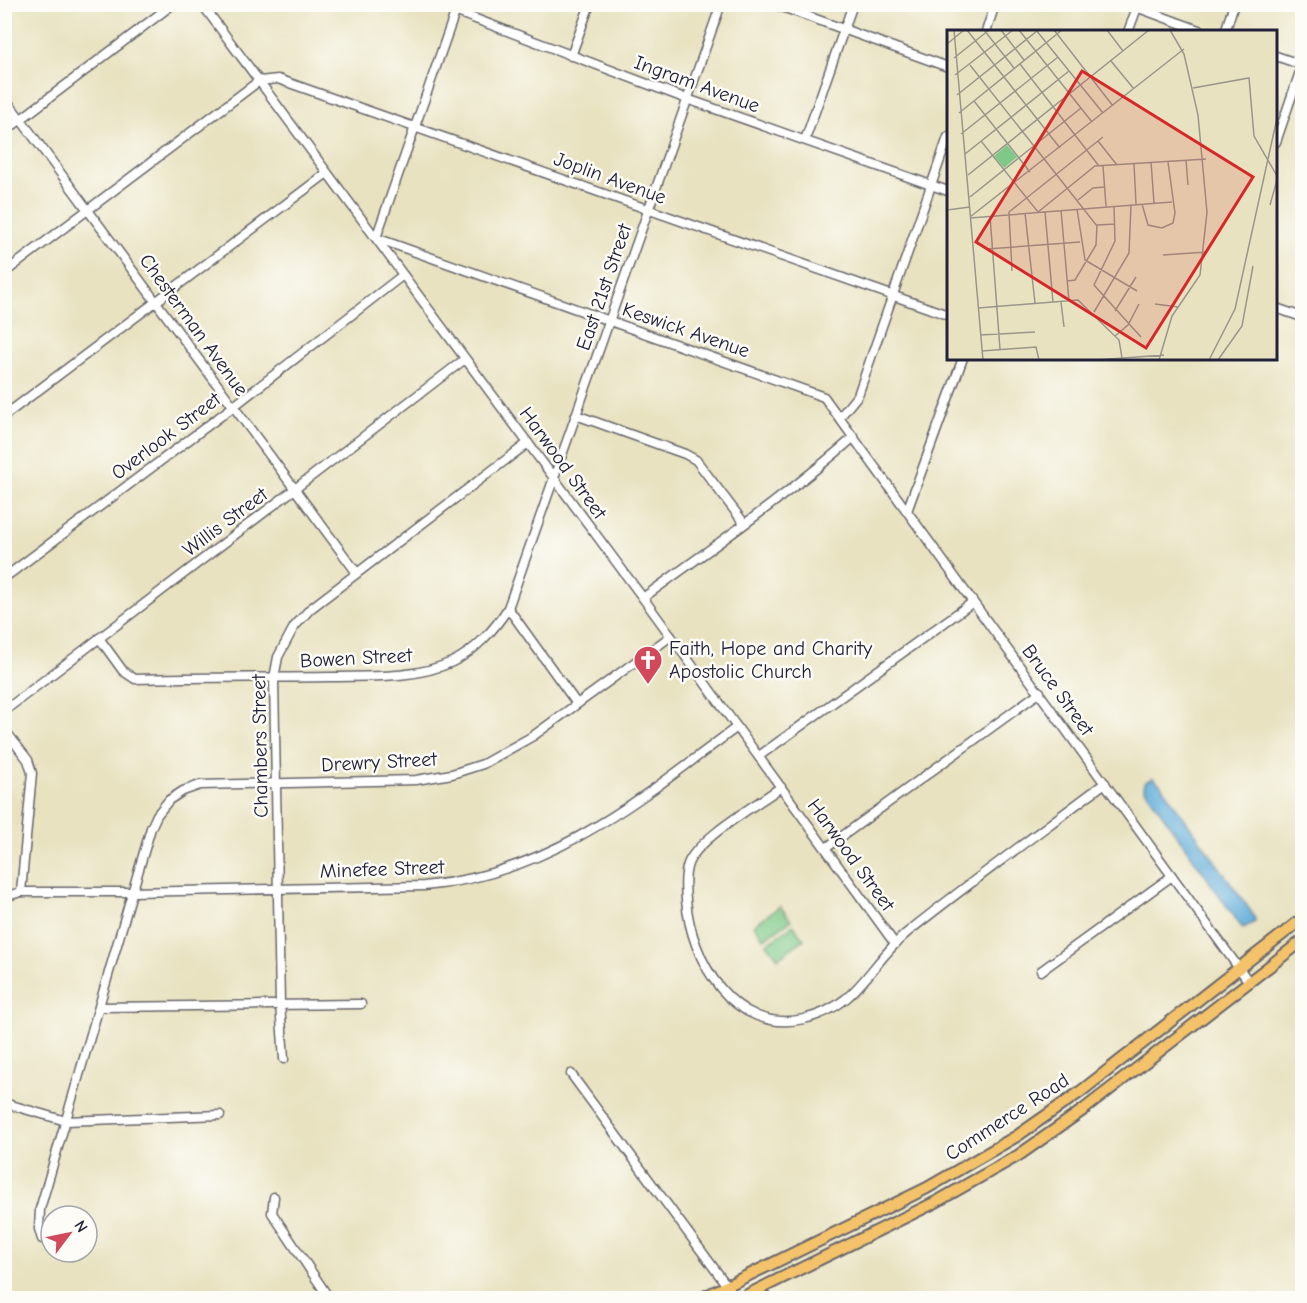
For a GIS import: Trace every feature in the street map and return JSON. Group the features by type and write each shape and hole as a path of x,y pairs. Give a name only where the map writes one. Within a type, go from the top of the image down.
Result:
{"main road":[{"name":"Commerce Road","path":"702,1299 933,1185 995,1150 1064,1103 1302,919"},
{"name":"Commerce Road","path":"741,1299 936,1203 1013,1159 1075,1117 1302,941"}],"street":[{"path":"4,132 173,4"},
{"name":"Harwood Street","path":"202,4 643,598 895,944"},
{"name":"Ingram Avenue","path":"436,4 457,8 571,56 947,191"},
{"path":"571,56 590,4"},
{"name":"East 21st Street","path":"554,478 721,4"},
{"path":"774,4 947,67"},
{"path":"805,140 853,4"},
{"path":"987,30 996,4"},
{"path":"1226,30 1234,4"},
{"path":"1128,30 1134,6 1199,30"},
{"path":"376,238 457,8"},
{"path":"1277,57 1302,66 1277,136"},
{"name":"Joplin Avenue","path":"259,81 278,79 947,315"},
{"path":"4,273 259,81"},
{"name":"Chesterman Avenue","path":"4,97 357,573"},
{"path":"840,417 858,395 947,140"},
{"path":"4,416 327,173"},
{"name":"Keswick Avenue","path":"376,238 821,395 840,417"},
{"name":"Overlook Street","path":"4,578 234,406 403,275"},
{"path":"1277,309 1302,317"},
{"name":"Willis Street","path":"4,711 465,359"},
{"path":"908,511 962,360"},
{"path":"576,415 696,460 744,524"},
{"name":"Bruce Street","path":"840,417 1249,982"},
{"path":"643,598 744,524 854,436"},
{"name":"Chambers Street","path":"284,1059 277,889 274,678 276,661 294,627 310,609 528,443"},
{"name":"Bowen Street","path":"99,638 123,672 135,679 393,676 431,669 452,662 469,651 486,635 508,609 554,478"},
{"path":"759,756 973,602"},
{"path":"508,609 577,704"},
{"name":"Drewry Street","path":"131,892 157,815 169,800 192,786 399,781 452,774 483,764 509,751 671,636"},
{"path":"826,848 1040,692"},
{"name":"Minefee Street","path":"4,897 21,892 431,886 477,878 523,864 620,814 737,727"},
{"path":"4,729 28,760 32,773 21,892"},
{"path":"781,787 699,846 688,865 685,888 687,912 693,937 703,962 727,996 744,1010 763,1018 782,1022 827,1011 848,999 907,932 1105,783"},
{"path":"1041,971 1172,876"},
{"path":"41,1204 131,892"},
{"path":"100,1006 361,1004"},
{"path":"571,1074 736,1299"},
{"path":"4,1103 66,1121 220,1115"},
{"path":"273,1197 272,1213 315,1274 329,1299"}],"green space":[{"path":"780,906 791,920 764,939 754,925"},
{"path":"793,925 804,939 778,958 767,944"}],"water":[{"path":"1153,778 1160,784 1252,913 1255,922 1243,928 1240,925 1144,788 1145,782"}],"railway":[{"path":"1285,1298 1302,1288"}],"place":[{"name":"Faith, Hope and Charity Apostolic Church","path":"648,686"}]}
